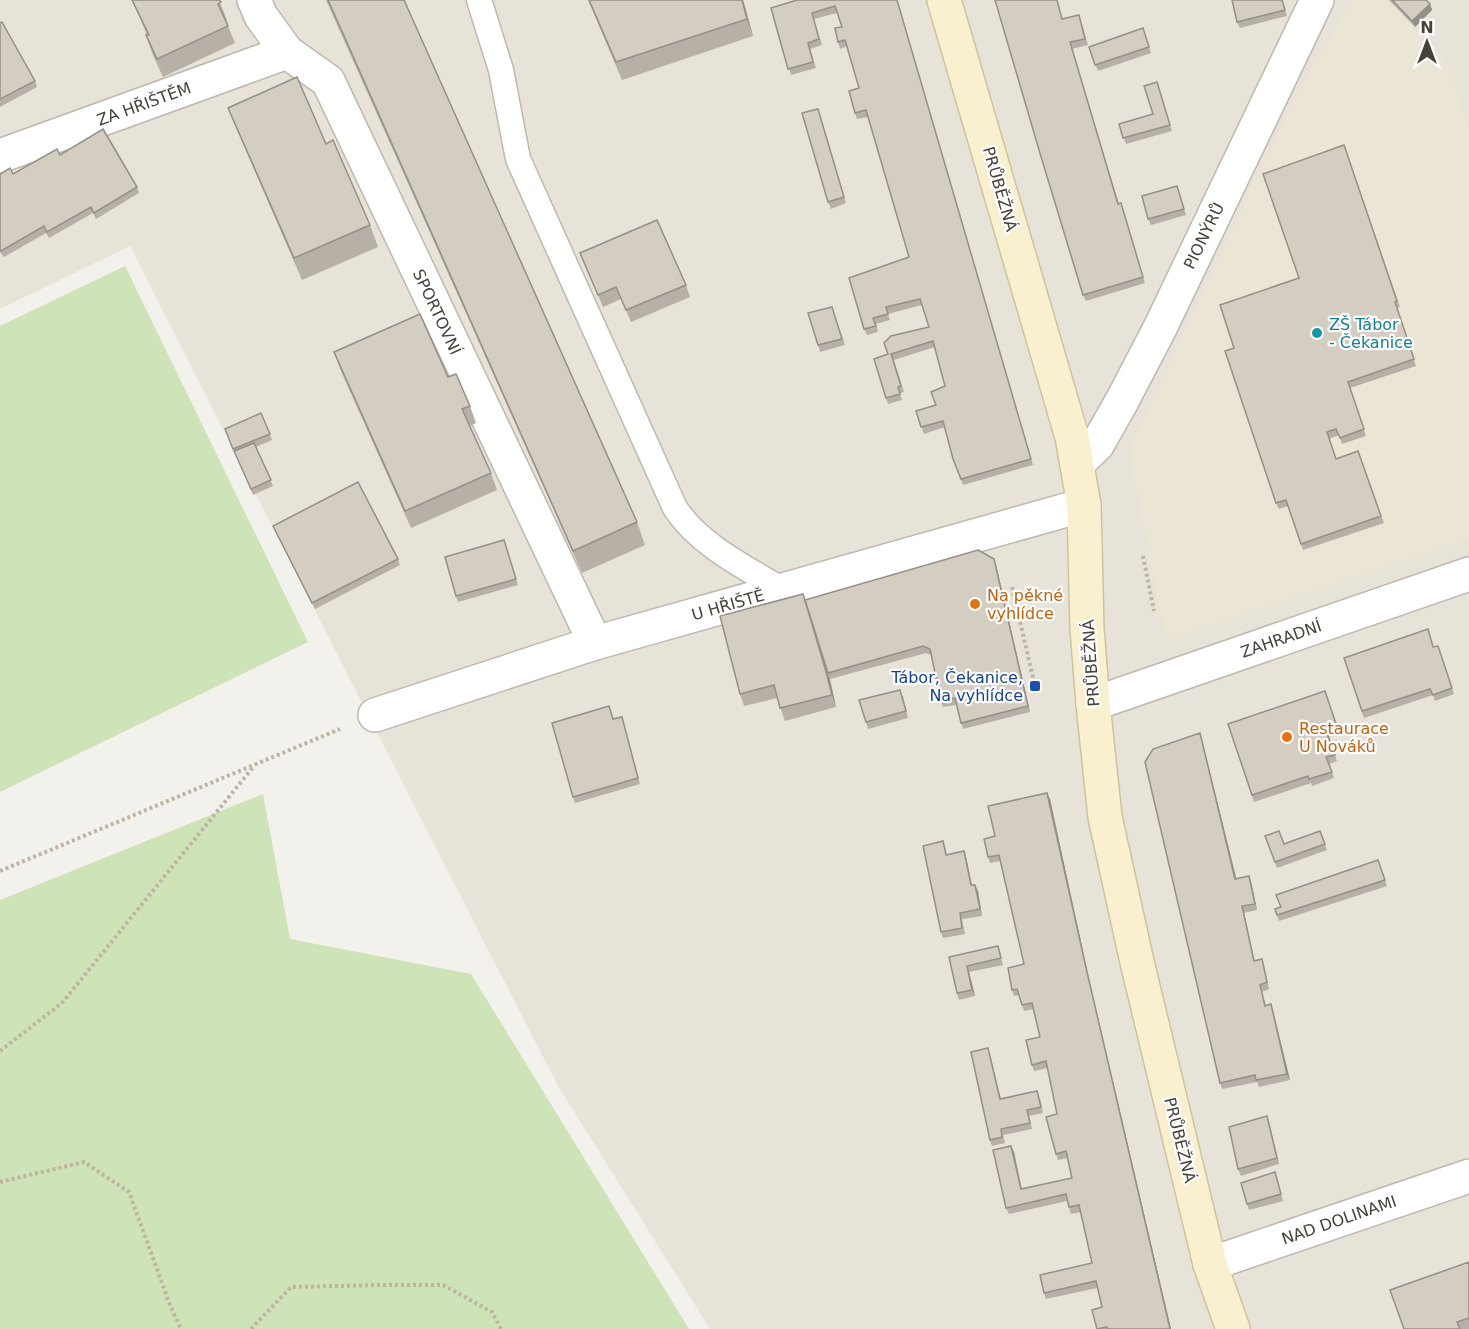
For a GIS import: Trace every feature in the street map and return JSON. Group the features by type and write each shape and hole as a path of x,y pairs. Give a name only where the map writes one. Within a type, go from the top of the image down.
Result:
{"main road":[{"name":"PRŮBĚŽNÁ","path":"944,0 1069,426 1084,505 1087,628 1105,817 1137,962 1210,1264 1233,1329"}],"street":[{"name":"SPORTOVNÍ","path":"254,0 261,16 287,52 328,81 595,643"},
{"name":"PIONÝRŮ","path":"1077,464 1097,445 1160,328 1317,0"},
{"name":"ZA HŘIŠTĚM","path":"0,156 287,52"},
{"name":"U HŘIŠTĚ","path":"375,715 595,643 1084,505"},
{"name":"ZAHRADNÍ","path":"1093,704 1469,574"},
{"name":"NAD DOLINAMI","path":"1210,1264 1469,1176"}],"lane":[{"path":"479,0 501,70 518,159 675,508 700,536 736,563 783,590"}],"path":[{"path":"1143,555 1154,611"},
{"path":"1012,587 1035,686"},
{"path":"0,871 375,715"},
{"path":"0,1050 62,1003 254,765"},
{"path":"0,1182 84,1162 129,1192 181,1329"},
{"path":"251,1329 291,1287 382,1285 443,1285 492,1312 501,1329"}],"shaded area":[{"path":"0,0 1469,0 1469,1329 710,1329 558,1086 130,246 0,309"},
{"path":"1352,0 1388,0 1447,62 1469,130 1469,539 1176,637 1168,637 1164,631 1129,449 1294,100"}],"green space":[{"path":"125,266 308,642 0,792 0,326"},
{"path":"263,794 290,939 471,974 689,1329 0,1329 0,900"}],"building":[{"path":"132,0 219,0 221,2 218,4 228,26 157,59 146,35 149,35"},
{"path":"328,0 404,0 637,522 573,551"},
{"path":"589,0 742,0 747,19 616,62"},
{"path":"797,0 897,0 1031,459 961,479 943,421 921,427 916,411 936,405 931,392 945,386 933,341 891,354 901,386 898,387 900,394 886,398 874,359 888,354 884,343 891,336 929,327 920,299 886,307 888,314 873,318 876,326 864,329 849,278 909,257 866,110 855,113 849,91 859,88 845,40 838,42 835,28 842,27 835,6 812,13 819,39 808,43 813,62 788,69 771,8"},
{"path":"995,0 1057,0 1062,19 1079,15 1085,39 1070,42 1118,204 1121,203 1143,277 1083,295"},
{"path":"1232,0 1282,0 1285,10 1237,22"},
{"path":"1392,0 1426,0 1430,4 1412,21"},
{"path":"2,22 35,81 0,99 0,23"},
{"path":"1143,28 1149,47 1095,65 1089,47"},
{"path":"297,77 326,144 333,140 370,225 294,258 228,108"},
{"path":"1157,82 1170,125 1123,138 1119,124 1153,114 1144,86"},
{"path":"818,109 844,197 828,202 802,113"},
{"path":"103,129 137,187 94,213 91,207 47,232 44,226 1,251 0,174 10,168 13,174 57,149 60,155"},
{"name":"ZŠ Tábor - Čekanice","path":"1344,145 1397,301 1395,302 1414,359 1348,382 1364,429 1340,438 1336,429 1327,432 1336,459 1358,451 1381,516 1301,544 1286,500 1276,503 1225,351 1234,348 1220,305 1299,278 1263,174"},
{"path":"1177,186 1184,209 1148,219 1142,196"},
{"path":"657,220 686,285 626,310 616,287 598,295 580,253"},
{"path":"832,307 842,339 818,345 808,313"},
{"path":"420,314 448,377 456,374 470,406 462,409 491,473 405,511 334,352"},
{"path":"261,413 270,434 233,449 225,429"},
{"path":"254,443 271,480 251,489 234,451"},
{"path":"358,482 398,559 312,603 273,526"},
{"path":"504,540 516,579 456,596 445,557"},
{"path":"978,550 994,559 1028,706 961,723 955,698 941,701 930,649 923,646 828,673 805,600"},
{"path":"803,594 832,695 780,708 774,685 740,694 720,616"},
{"path":"1428,629 1433,647 1438,646 1452,688 1433,695 1430,689 1362,711 1344,658"},
{"path":"900,690 906,711 866,722 859,700"},
{"path":"1325,691 1337,727 1326,731 1335,755 1326,757 1332,772 1309,779 1308,776 1252,795 1228,724"},
{"path":"609,706 613,719 622,717 638,778 573,797 552,723"},
{"path":"1200,733 1235,879 1249,876 1255,904 1242,906 1254,961 1262,959 1267,982 1260,985 1265,1006 1271,1004 1287,1074 1256,1080 1255,1075 1220,1083 1145,762 1153,749"},
{"path":"1047,793 1170,1329 1107,1329 1107,1327 1097,1329 1092,1310 1102,1307 1096,1281 1044,1293 1040,1275 1092,1263 1079,1205 1069,1207 1066,1194 1006,1208 993,1150 1011,1146 1021,1189 1072,1178 1066,1151 1056,1154 1046,1117 1057,1114 1046,1061 1032,1065 1026,1040 1040,1037 1032,1003 1022,1005 1017,989 1012,990 1008,968 1024,964 999,855 988,857 984,839 995,836 988,806"},
{"path":"1279,831 1284,844 1320,831 1325,844 1275,862 1265,836"},
{"path":"943,841 946,855 964,851 971,885 975,885 980,909 960,913 962,928 941,932 923,846"},
{"path":"1378,860 1385,880 1277,915 1275,909 1281,907 1276,895"},
{"path":"998,946 1001,958 967,966 972,990 957,993 949,957"},
{"path":"988,1048 1000,1099 1037,1091 1041,1107 1027,1110 1030,1123 1001,1129 1002,1137 990,1140 971,1052"},
{"path":"1267,1116 1277,1158 1238,1169 1229,1127"},
{"path":"1275,1172 1281,1194 1247,1204 1241,1183"},
{"path":"1469,1262 1469,1318 1457,1322 1460,1329 1404,1329 1390,1290"}],"place":[{"name":"ZŠ Tábor - Čekanice","path":"1317,333"},
{"name":"Na pěkné vyhlídce","path":"975,604"},
{"name":"Tábor, Čekanice, Na vyhlídce","path":"1035,686"},
{"name":"Restaurace U Nováků","path":"1287,737"}]}
